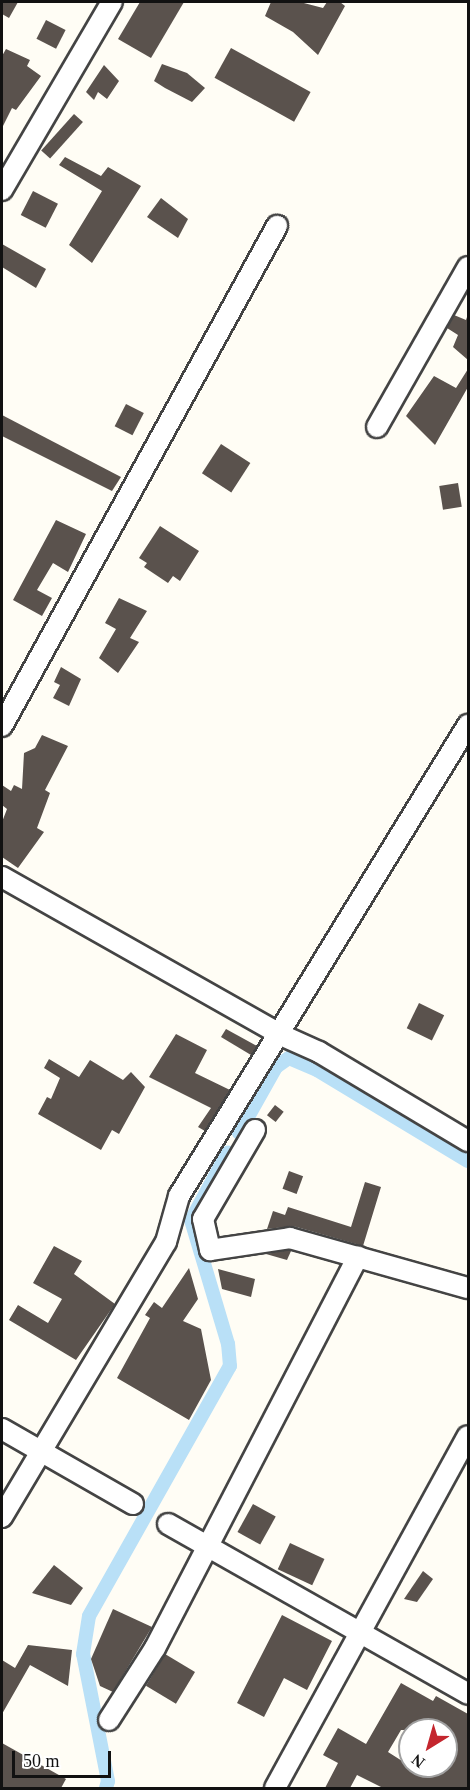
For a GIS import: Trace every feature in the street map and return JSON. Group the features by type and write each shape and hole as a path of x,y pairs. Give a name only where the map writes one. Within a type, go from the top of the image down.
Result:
{"street":[{"path":"2,190 112,2"},
{"path":"2,726 277,226"},
{"path":"377,427 468,267"},
{"path":"2,1517 166,1242 179,1196 281,1035 468,725"},
{"path":"2,877 281,1035 319,1052 468,1141"},
{"path":"255,1130 203,1219 210,1250 290,1238 468,1288"},
{"path":"219,1134 244,1149"},
{"path":"109,1720 155,1648 358,1257"},
{"path":"2,1429 133,1504"},
{"path":"275,1788 468,1436"},
{"path":"168,1524 468,1694"}],"building":[{"path":"2,2 18,2 9,18 2,14"},
{"path":"140,2 184,2 151,58 118,39"},
{"path":"271,2 300,2 323,8 327,2 340,2 345,6 318,55 293,32 265,16"},
{"path":"46,20 66,30 56,49 36,39"},
{"path":"231,48 311,92 294,122 215,78"},
{"path":"6,49 30,60 27,66 41,76 16,110 12,108 2,128 2,56"},
{"path":"162,64 187,73 205,88 192,102 165,88 154,81"},
{"path":"104,65 119,81 107,99 98,92 94,100 86,92"},
{"path":"74,114 83,122 50,158 41,150"},
{"path":"65,157 101,176 108,167 141,186 92,263 69,245 102,191 59,165"},
{"path":"33,191 58,204 46,228 21,215"},
{"path":"161,198 188,219 178,238 147,217"},
{"path":"2,244 46,269 36,288 2,267"},
{"path":"468,314 468,360 453,347 458,335 447,328 454,315 466,320"},
{"path":"468,369 468,387 435,445 406,416 434,376 456,388"},
{"path":"126,404 144,413 132,435 115,426"},
{"path":"2,415 121,477 112,491 2,436"},
{"path":"221,444 250,463 231,492 202,473"},
{"path":"458,483 462,507 443,510 439,486"},
{"path":"56,520 86,534 68,572 53,563 37,590 52,598 42,616 13,600"},
{"path":"160,526 199,551 180,581 173,576 168,583 144,567 147,563 139,558"},
{"path":"119,598 147,611 130,638 139,642 118,673 99,658 116,629 105,623"},
{"path":"61,667 81,679 69,706 53,698 60,685 54,682"},
{"path":"42,735 68,746 45,790 50,793 37,828 44,832 18,868 2,857 2,822 7,809 2,805 2,785 11,791 14,785 22,789 24,753 35,748"},
{"path":"419,1003 444,1015 432,1040 407,1028"},
{"path":"226,1029 257,1046 251,1055 221,1037"},
{"path":"176,1034 207,1050 195,1073 230,1090 205,1131 198,1127 211,1108 149,1077"},
{"path":"49,1059 79,1077 90,1060 123,1080 131,1072 145,1087 119,1134 112,1130 101,1150 38,1114 47,1097 51,1099 60,1078 44,1068"},
{"path":"275,1105 284,1112 276,1122 267,1115"},
{"path":"289,1171 303,1176 297,1194 283,1189"},
{"path":"365,1182 381,1187 363,1246 293,1226 267,1229 273,1211 285,1215 288,1207 351,1227"},
{"path":"54,1246 82,1261 74,1274 115,1304 76,1360 9,1320 18,1305 48,1323 62,1299 33,1283"},
{"path":"289,1250 291,1251 287,1260 266,1254"},
{"path":"189,1268 198,1299 183,1321 201,1329 211,1380 189,1420 117,1378 150,1318 145,1315 154,1302 162,1308"},
{"path":"218,1269 255,1279 251,1297 222,1289"},
{"path":"253,1504 276,1517 260,1545 237,1532"},
{"path":"290,1543 324,1559 312,1585 278,1569"},
{"path":"54,1565 83,1588 71,1605 32,1593"},
{"path":"423,1571 433,1579 417,1602 404,1599"},
{"path":"113,1609 152,1627 113,1692 100,1686 91,1659"},
{"path":"282,1615 332,1641 307,1690 284,1678 264,1717 237,1703"},
{"path":"28,1645 72,1650 68,1686 30,1665 2,1714 2,1660 15,1668"},
{"path":"165,1654 195,1672 176,1704 146,1686"},
{"path":"401,1683 433,1701 436,1696 468,1714 468,1788 383,1788 357,1775 350,1788 325,1788 338,1763 323,1755 338,1728 366,1744"},
{"path":"2,1743 66,1779 61,1788 2,1788"}],"waterway":[{"path":"239,1133 276,1067 289,1058 317,1070 468,1161"},
{"path":"106,1788 108,1781 83,1654 89,1616 230,1366 228,1344 191,1220 228,1152"}]}
